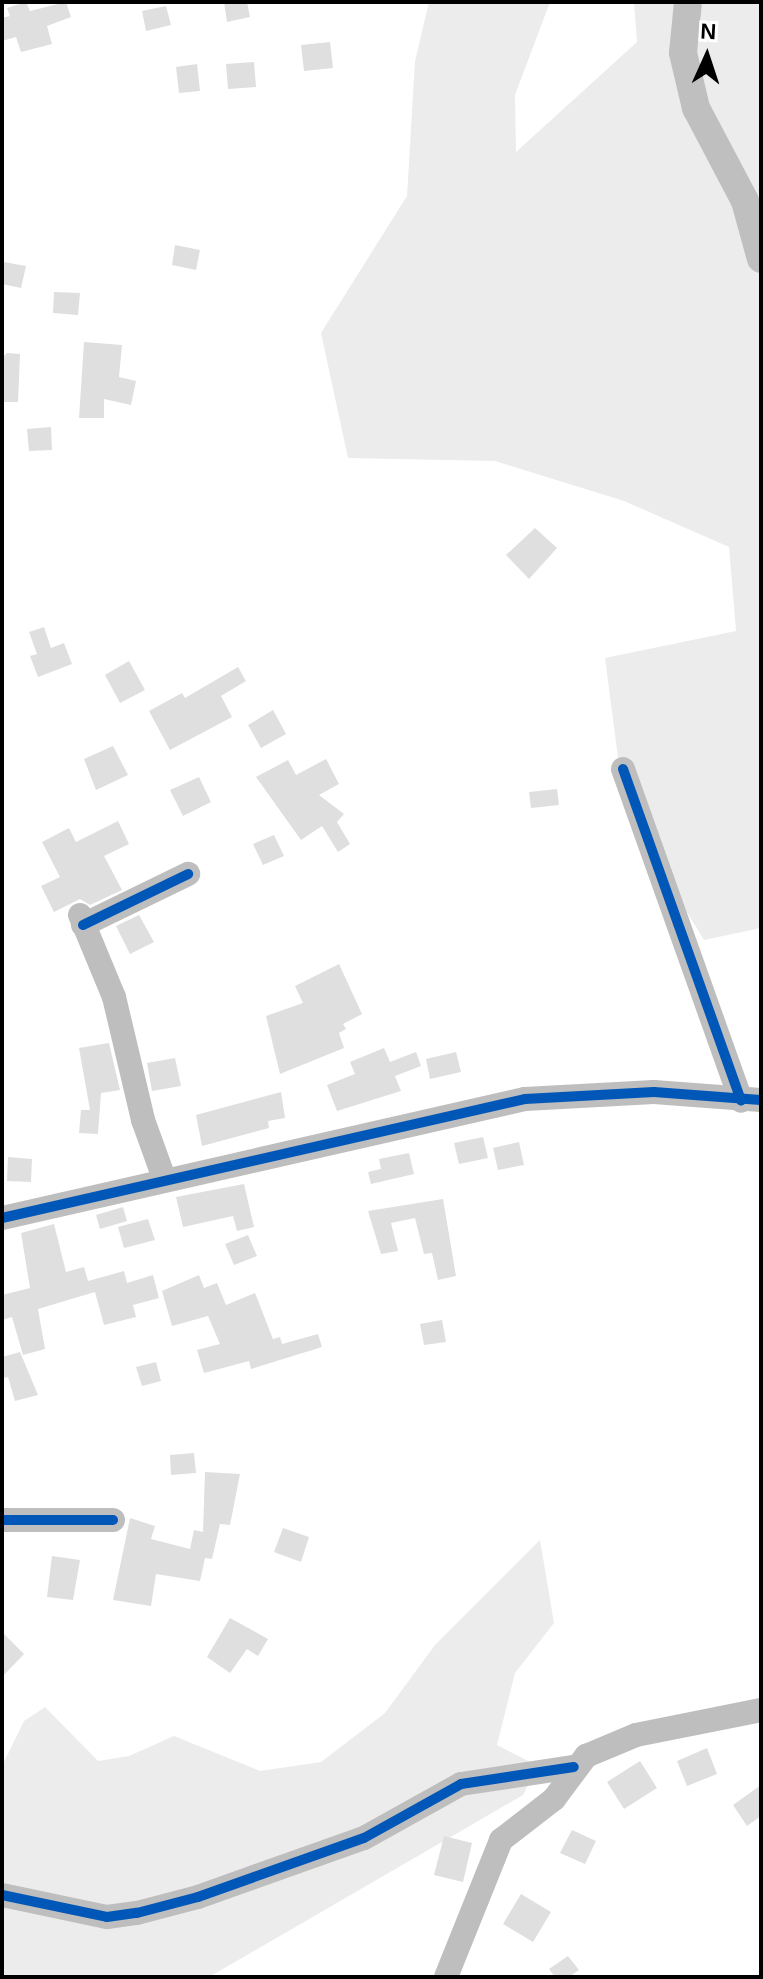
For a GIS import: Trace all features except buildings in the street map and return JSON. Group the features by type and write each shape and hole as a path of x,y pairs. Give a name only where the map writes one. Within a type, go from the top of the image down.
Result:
{"street":[{"path":"2,1218 164,1178 525,1099 654,1092 751,1101 623,769"},
{"path":"164,1178 143,1120 114,997 82,920 188,874"},
{"path":"2,1520 113,1520"},
{"path":"446,1977 501,1840 554,1799 574,1767 605,1745 636,1735 761,1710"},
{"path":"2,1895 107,1917 137,1913 198,1897 364,1838 461,1784 574,1767"}],"shaded area":[{"path":"429,2 550,2 515,95 516,152 637,42 634,2 761,2 761,928 704,940 625,811 605,658 736,631 729,547 624,501 495,461 348,458 321,333 407,196 415,61"},
{"path":"540,1540 554,1623 515,1673 497,1745 538,1766 523,1795 209,1977 2,1977 2,1766 24,1721 45,1707 98,1761 129,1756 174,1736 260,1771 321,1762 385,1713 435,1645"}],"waterway":[{"path":"688,2 683,53 696,108 745,201 761,259"}],"cycle path":[{"path":"623,769 741,1101"},
{"path":"83,925 188,874"},
{"path":"2,1218 525,1099 654,1092 761,1100"},
{"path":"2,1520 113,1520"},
{"path":"2,1895 107,1917 137,1913 198,1897 364,1838 461,1784 574,1767"}]}
